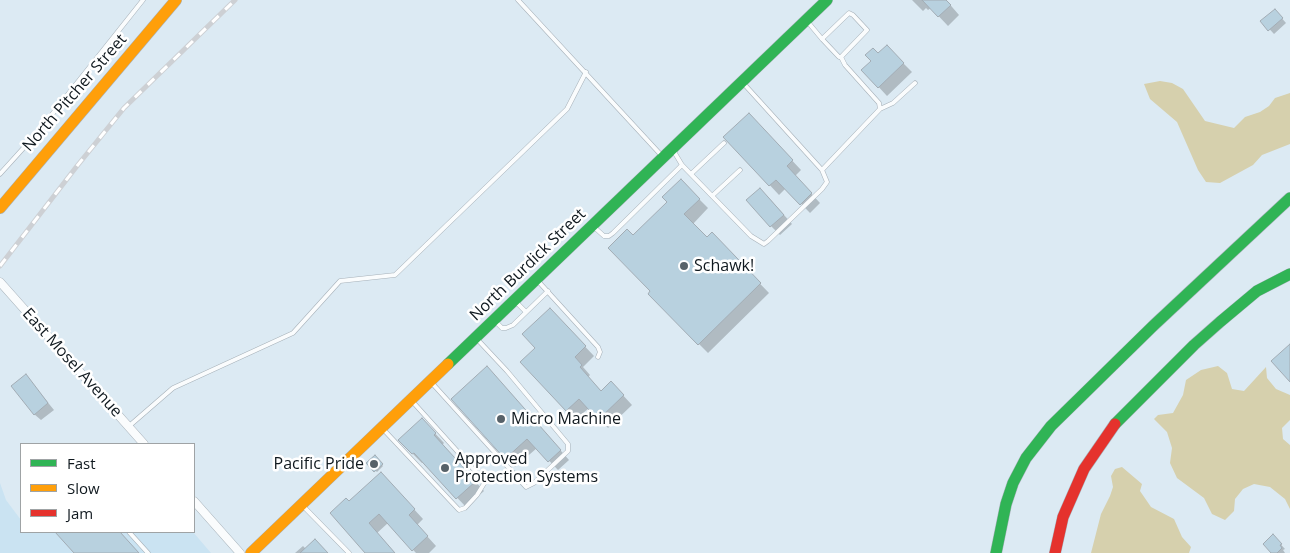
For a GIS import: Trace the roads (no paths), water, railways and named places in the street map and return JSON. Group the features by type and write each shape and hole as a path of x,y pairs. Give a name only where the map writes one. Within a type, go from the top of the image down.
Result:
{"main road":[{"name":"North Pitcher Street","path":"0,208 176,0"},
{"name":"North Burdick Street","path":"251,553 827,0"},
{"path":"996,553 1006,504 1014,483 1026,458 1051,426 1153,326 1290,198"},
{"path":"1054,553 1063,517 1084,469 1114,425 1194,345 1220,322 1257,291 1290,274"}],"street":[{"name":"East Mosel Avenue","path":"0,282 143,443"},
{"path":"195,502 240,553"}],"lane":[{"path":"0,174 38,132 143,0"},
{"path":"518,0 586,72 682,165 751,236 764,244 827,182 822,170 742,82"},
{"path":"822,39 845,15 849,13 853,15 867,30 841,57"},
{"path":"806,19 822,39 841,57 845,65 879,104 880,109"},
{"path":"128,427 173,388 293,333 340,281 395,275 567,109 586,72"},
{"path":"822,170 880,109 893,103 915,83"},
{"path":"691,174 724,143"},
{"path":"592,226 600,233 609,236 682,165"},
{"path":"712,196 740,170"},
{"path":"537,279 598,347 600,352 598,357"},
{"path":"494,320 502,328 513,325 548,291"},
{"path":"515,300 526,312"},
{"path":"430,381 526,487 534,483 568,451 568,444 507,370 475,338"},
{"path":"382,428 459,510 465,508 477,496 485,482 411,400"},
{"path":"302,504 349,553"},
{"path":"130,533 148,553"}],"railway":[{"path":"0,266 124,108 235,0"}],"place":[{"name":"Schawk!","path":"684,266"},
{"name":"Micro Machine","path":"501,419"},
{"name":"Pacific Pride","path":"374,464"},
{"name":"Approved Protection Systems","path":"445,468"}]}
